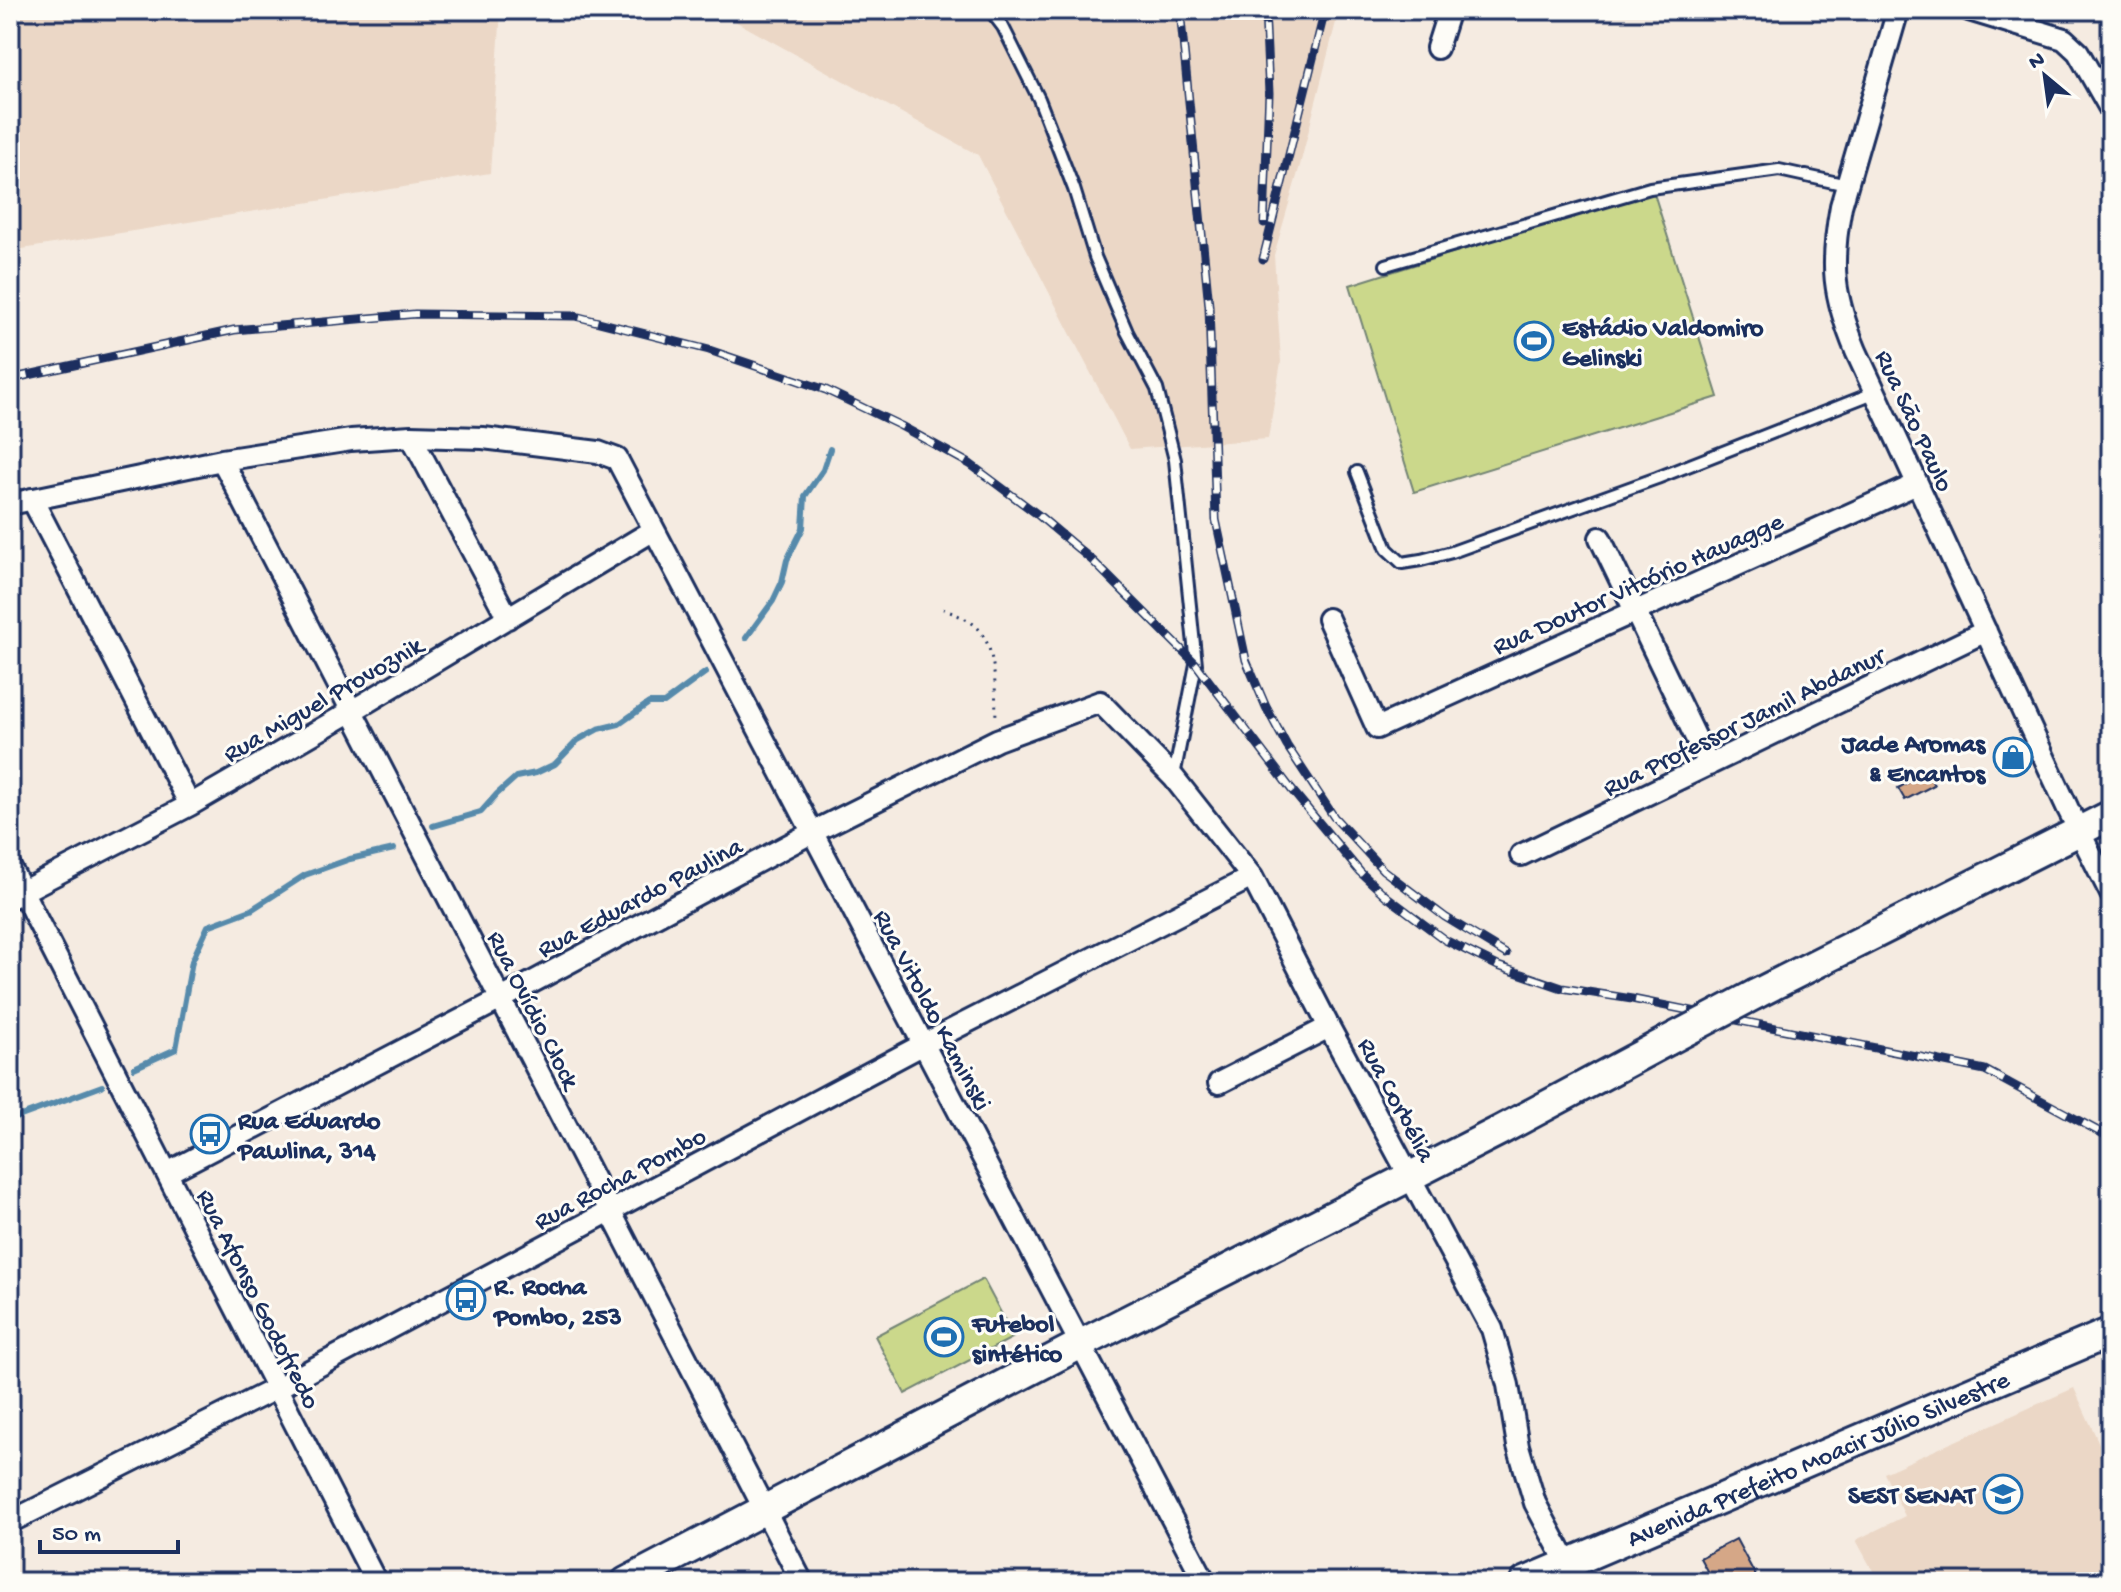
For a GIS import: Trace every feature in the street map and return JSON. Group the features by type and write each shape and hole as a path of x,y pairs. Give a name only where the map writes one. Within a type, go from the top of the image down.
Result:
{"street":[{"path":"1437,48 1449,10"},
{"name":"Rua São Paulo","path":"1898,10 1841,206 1834,264 1842,316 1917,484 2111,894"},
{"path":"1969,10 2064,39 2106,89 2111,110"},
{"path":"10,504 222,460 351,440 411,436 508,618"},
{"name":"Rua Vitoldo Kaminski","path":"411,436 483,438 598,452 617,459 1205,1582"},
{"name":"Rua Ovídio Clock","path":"222,460 802,1582"},
{"name":"Rua Doutor Vitcório Hauagge","path":"1328,619 1377,728 1917,484"},
{"path":"32,499 190,805"},
{"name":"Rua Miguel Provoznik","path":"17,895 190,805 654,530"},
{"path":"1600,538 1709,765"},
{"name":"Rua Professor Jamil Abdanur","path":"1521,855 1986,631"},
{"name":"Rua Corbélia","path":"1100,702 1174,778 1252,877 1492,1329 1508,1385 1518,1446 1535,1503 1572,1573"},
{"name":"Rua Eduardo Paulina","path":"167,1173 813,832 997,740 1100,702"},
{"path":"626,1582 1081,1344 1501,1130 1756,994 2111,815"},
{"name":"Rua Afonso Godofredo","path":"10,867 17,895 167,1173 376,1582"},
{"name":"Rua Rocha Pombo","path":"10,1522 277,1388 924,1044 1252,877"},
{"path":"1219,1083 1329,1027"},
{"name":"Avenida Prefeito Moacir Júlio Silvestre","path":"1525,1582 1572,1573 2111,1332"}],"lane":[{"path":"990,10 1003,27 1039,99 1074,189 1095,257 1127,332 1157,389 1175,460 1196,664 1174,778"},
{"path":"1386,265 1650,188 1779,170 1847,185"},
{"path":"1357,472 1387,549 1402,563 1452,552 1657,478 1876,392"}],"path":[{"path":"943,609 973,623 982,633 990,652 997,740"}],"shaded area":[{"path":"10,10 501,10 490,173 10,251"},
{"path":"715,10 1339,10 1274,255 1281,362 1268,439 1130,449 978,155"},
{"name":"SEST SENAT","path":"2074,1388 2111,1470 2111,1582 1879,1582 1856,1540 1905,1516 1884,1473"}],"green space":[{"name":"Estádio Valdomiro Gelinski","path":"1653,190 1718,397 1414,492 1350,285"},
{"name":"Futebol sintético","path":"983,1279 1014,1337 905,1394 875,1336"}],"building":[{"path":"1927,772 1934,785 1905,800 1898,788"},
{"path":"1736,1539 1759,1582 1713,1582 1700,1558"}],"waterway":[{"path":"746,638 773,601 782,582 787,560 803,528 805,496 823,470 830,449"},
{"path":"433,826 481,812 516,777 536,773 555,764 578,740 598,729 619,724 649,703 664,703 706,672"},
{"path":"134,1068 176,1049 192,961 208,926 251,910 305,875 350,859 394,849"},
{"path":"10,1120 102,1086"}],"railway":[{"path":"1180,10 1209,306 1216,520 1246,660 1287,746 1334,817 1383,870 1445,917 1506,954"},
{"path":"1264,223 1269,93 1265,10"},
{"path":"1263,259 1325,10"},
{"path":"10,379 234,330 415,314 575,316 709,350 826,390 970,464 1093,561 1196,664 1291,789 1360,872 1386,896 1445,940 1498,966 1562,988 1632,999 1985,1070 2111,1138"}],"place":[{"name":"Estádio Valdomiro Gelinski","path":"1534,341"},
{"name":"Jade Aromas & Encantos","path":"2013,757"},
{"name":"Rua Eduardo Pawlina, 314","path":"210,1134"},
{"name":"R. Rocha Pombo, 253","path":"466,1300"},
{"name":"Futebol sintético","path":"944,1337"},
{"name":"SEST SENAT","path":"2003,1494"}]}
